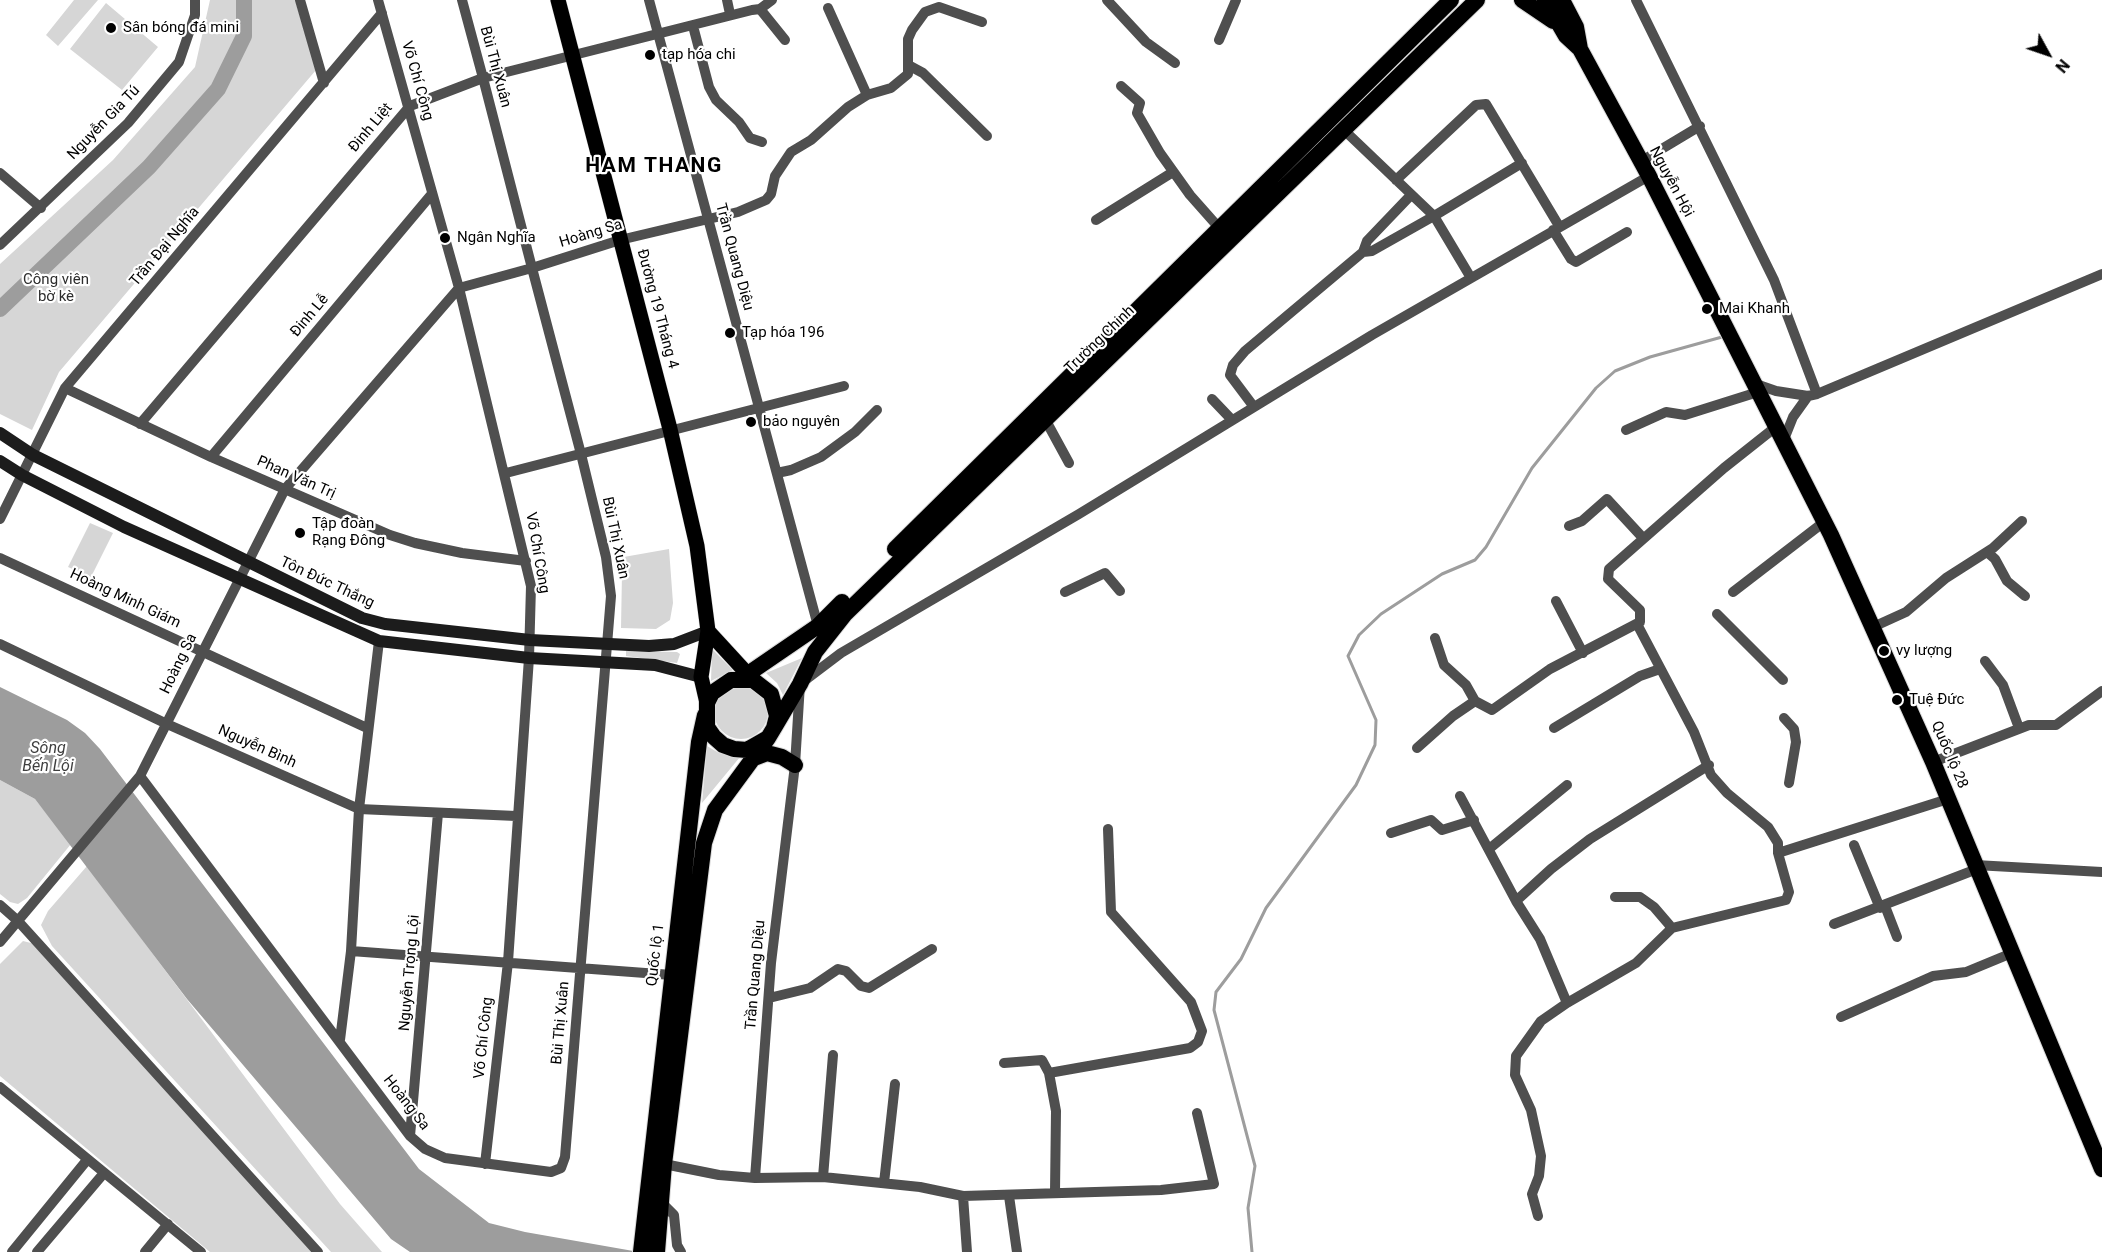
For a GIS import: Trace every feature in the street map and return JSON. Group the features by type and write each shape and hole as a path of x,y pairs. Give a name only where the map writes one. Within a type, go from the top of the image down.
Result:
{"highway":[{"name":"Trường Chinh","path":"747,678 818,626 1221,230 1451,0"},
{"name":"Trường Chinh","path":"771,733 800,684 815,652 845,614 1345,131 1450,23 1477,0"},
{"path":"1450,23 1490,0"},
{"path":"1522,0 1571,31"},
{"name":"Nguyễn Hội","path":"1545,0 1571,31 1581,48 1727,333"},
{"name":"Nguyễn Hội","path":"1562,0 1571,31"},
{"path":"1567,0 1571,31"},
{"name":"Quốc lộ 28","path":"1727,333 1824,522 1873,627 1933,762 2102,1169"},
{"path":"641,1252 663,1164 704,843 715,810 771,733 777,716 771,694 747,678 721,685 706,709 707,727 714,737 723,745 747,750 758,746 771,733"},
{"name":"Quốc lộ 1","path":"654,1201 672,975 699,742 706,709"},
{"path":"754,758 767,753 782,757 795,765"},
{"path":"654,1201 657,1252"}],"main road":[{"name":"Đường 19 Tháng 4","path":"558,0 670,429 697,546 708,631 701,677 706,709"},
{"name":"Tôn Đức Thắng","path":"0,433 33,455 362,618 385,624 530,640 650,646 674,644 708,631"},
{"name":"Tôn Đức Thắng","path":"0,461 22,475 124,527 379,641 529,658 655,665 701,677"},
{"path":"708,631 747,678"}],"street":[{"name":"Nguyễn Gia Tú","path":"0,245 128,123 179,62 195,15 195,0"},
{"path":"300,0 324,83"},
{"name":"Võ Chí Công","path":"378,0 410,106 431,195 459,288 506,474 531,586 529,658 516,816 508,962 485,1164"},
{"name":"Bùi Thị Xuân","path":"462,0 581,454 610,583 609,644 565,1157 561,1168"},
{"name":"Trần Quang Diệu","path":"649,0 818,626"},
{"path":"727,0 730,14"},
{"path":"771,0 760,9 785,40"},
{"path":"1107,0 1146,42 1175,63"},
{"path":"1219,40 1236,0"},
{"path":"1636,0 1774,280 1812,395"},
{"path":"982,22 939,7 925,12 908,39 910,66 923,74 987,135"},
{"path":"828,8 867,95"},
{"name":"Đinh Liệt","path":"140,424 410,106 483,78 693,26 730,14 760,9"},
{"name":"Trần Đại Nghĩa","path":"0,519 65,388 382,14"},
{"path":"693,26 710,87 716,100 739,122 750,138 762,142"},
{"name":"Hoàng Sa","path":"561,1168 551,1172 445,1158 425,1149 410,1136 140,776 246,561 285,489 459,288 620,240 738,212 769,198 775,176 791,152 811,140 837,115 867,95 881,93 897,85 908,74 910,66"},
{"path":"1121,86 1140,104 1137,112 1140,120 1173,172 1221,230"},
{"path":"1396,180 1481,103 1490,108 1522,163 1571,259 1576,262 1627,232"},
{"path":"800,684 841,653 1079,514 1232,420 1556,228 1645,169 1700,126"},
{"path":"1345,131 1434,216 1471,278"},
{"path":"1363,252 1372,251 1522,163"},
{"path":"1096,220 1173,172"},
{"path":"0,173 41,208"},
{"name":"Đinh Lễ","path":"211,457 431,195"},
{"path":"1254,407 1230,375 1233,365 1245,351 1363,252 1367,241 1412,195"},
{"path":"1436,638 1444,665 1466,685 1476,701 1488,709 1496,708 1550,669 1637,624 1642,617 1641,610 1608,579 1607,572 1643,538 1780,434 1812,395 2102,274"},
{"path":"506,474 670,429 844,386"},
{"name":"Phan Văn Trị","path":"65,388 211,457 415,543 462,553 526,561"},
{"path":"1626,430 1666,412 1685,415 1755,388 1812,395"},
{"path":"1212,399 1232,420"},
{"path":"777,472 791,470 821,457 855,432 877,410"},
{"path":"1045,419 1069,463"},
{"path":"1569,526 1582,521 1607,499 1643,538"},
{"path":"1873,627 1905,612 1946,578 1987,552 2022,521"},
{"path":"1733,592 1824,522"},
{"path":"1987,552 1997,563 2007,581 2025,596"},
{"name":"Hoàng Minh Giám","path":"0,558 368,728"},
{"path":"1065,592 1105,573 1120,591"},
{"path":"1556,601 1583,652"},
{"path":"1717,614 1783,680"},
{"path":"1538,1216 1532,1194 1539,1176 1541,1156 1531,1110 1516,1080 1516,1056 1541,1021 1567,1003 1636,963 1672,928 1786,900 1789,891 1778,853 1778,843 1768,827 1717,782 1637,624"},
{"path":"340,1040 351,951 359,810 379,641"},
{"name":"Nguyễn Bình","path":"0,644 167,724 359,810 516,816"},
{"path":"1985,661 2003,685 2019,728"},
{"path":"1554,728 1640,676 1660,669"},
{"name":"Trần Quang Diệu","path":"755,1178 769,998 795,765 800,684"},
{"path":"1933,762 2019,728 2039,723 2056,725 2102,691"},
{"path":"1417,748 1453,716 1476,701"},
{"path":"1784,718 1794,729 1796,742 1789,783"},
{"path":"1516,901 1551,869 1590,839 1709,765"},
{"path":"0,942 140,776"},
{"path":"1489,849 1567,785"},
{"path":"1460,796 1516,901 1540,939 1567,1003"},
{"path":"1778,853 1948,799"},
{"name":"Nguyễn Trọng Lội","path":"410,1136 438,813"},
{"path":"1391,833 1431,820 1442,830 1474,820"},
{"path":"1049,1073 1190,1048 1198,1042 1202,1031 1191,1002 1111,912 1108,829"},
{"path":"1854,845 1897,937"},
{"path":"1834,924 1882,907 1976,867 2102,872"},
{"path":"1615,897 1640,897 1654,907 1672,928"},
{"path":"0,905 18,921 318,1252"},
{"path":"769,998 810,988 838,969 846,971 861,986 869,988 932,949"},
{"path":"351,951 672,975"},
{"path":"1841,1017 1933,976 1959,974 2012,952"},
{"path":"823,1178 833,1055"},
{"path":"1004,1063 1042,1060 1049,1073 1056,1111 1054,1192"},
{"path":"884,1183 895,1084"},
{"path":"0,1087 201,1252"},
{"path":"663,1164 719,1175 755,1178 823,1178 884,1183 963,1196 1161,1190 1214,1184 1197,1113"},
{"path":"12,1252 87,1160"},
{"path":"37,1252 104,1173"},
{"path":"963,1196 968,1252"},
{"path":"1008,1196 1017,1252"},
{"path":"654,1201 674,1215 677,1245 681,1252"},
{"path":"145,1252 168,1224"}],"green space":[{"path":"74,0 98,0 58,46 46,35"},
{"name":"Công viên bờ kè","path":"210,0 295,0 316,70 59,372 32,430 0,414 0,264 113,160 195,67"},
{"name":"Sân bóng đá mini","path":"106,3 158,47 122,90 70,49"},
{"path":"90,523 113,533 91,577 68,567"},
{"path":"669,549 673,603 670,620 656,629 621,628 622,573 618,558"},
{"path":"712,649 733,670 711,681"},
{"path":"626,651 677,652 680,654 677,663 626,656"},
{"path":"802,658 783,695 777,683 766,673"},
{"path":"741,685 751,687 760,693 766,702 768,712 766,722 760,731 751,737 741,739 731,737 722,731 716,722 714,712 716,702 722,693 731,687"},
{"path":"707,746 719,753 740,757 702,803"},
{"path":"0,780 35,799 71,844 27,898 18,904 10,902 0,894"},
{"path":"87,866 340,1204 382,1252 331,1252 52,946 41,925 48,911"},
{"path":"23,941 35,944 313,1252 210,1252 0,1076 0,964"}],"water":[{"name":"Sông Bến Lội","path":"0,687 67,720 85,733 100,749 419,1169 489,1223 525,1232 639,1252 410,1252 391,1239 187,999 35,799 0,780"}],"waterway":[{"path":"0,309 149,167 218,89 244,36 244,0"},
{"path":"1252,1252 1248,1208 1255,1166 1214,1010 1216,992 1241,959 1266,908 1356,785 1375,745 1376,720 1348,656 1359,635 1381,614 1442,574 1475,560 1486,547 1532,468 1596,388 1615,371 1650,357 1722,337"}],"place":[{"name":"Sân bóng đá mini","path":"111,28"},
{"name":"tạp hóa chi","path":"650,55"},
{"name":"Ngân Nghĩa","path":"445,238"},
{"name":"Mai Khanh","path":"1707,309"},
{"name":"Tạp hóa 196","path":"730,333"},
{"name":"bảo nguyên","path":"751,422"},
{"name":"Tập đoàn Rạng Đông","path":"300,533"},
{"name":"vy lượng","path":"1884,651"},
{"name":"Tuệ Đức","path":"1897,700"}],"district":[{"name":"HAM THANG","path":"654,167"}]}
